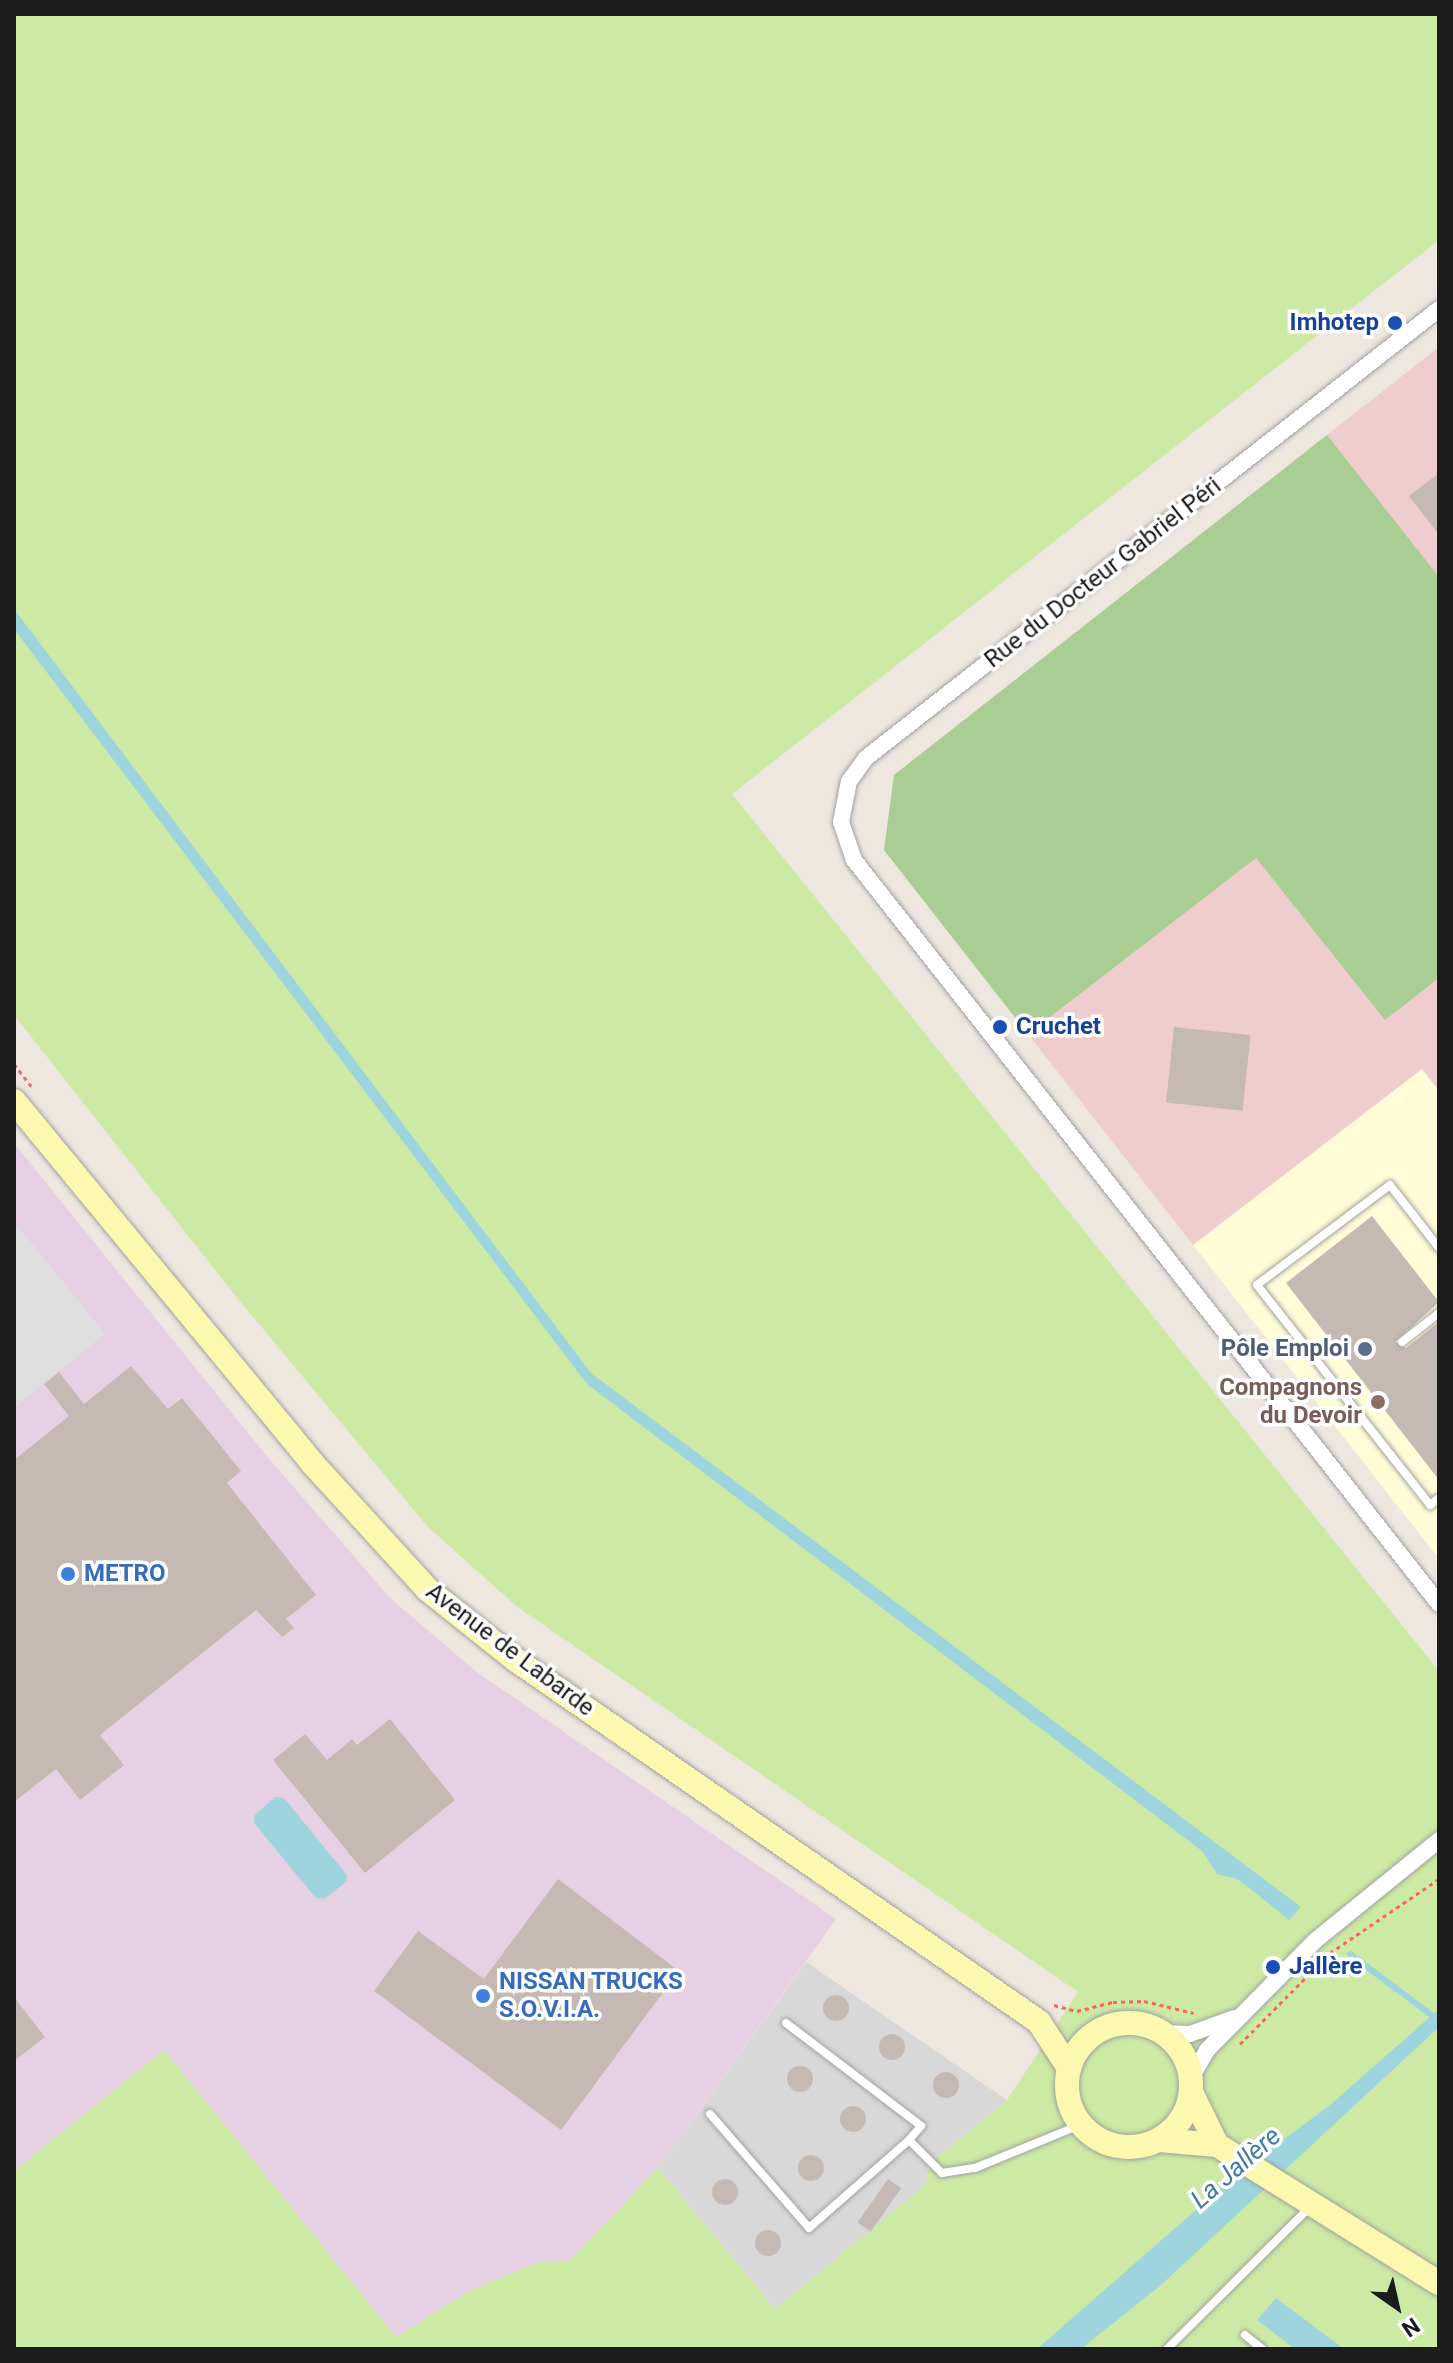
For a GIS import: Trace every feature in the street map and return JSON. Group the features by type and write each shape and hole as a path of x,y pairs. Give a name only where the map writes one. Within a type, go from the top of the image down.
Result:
{"main road":[{"name":"Avenue de Labarde","path":"14,1101 313,1464 427,1589 516,1660 1045,2012 1098,2031"},
{"name":"Avenue de Labarde","path":"1045,2012 1069,2068"},
{"path":"1217,2145 1191,2085 1182,2053 1163,2033 1124,2023 1098,2031 1080,2047 1069,2068 1067,2092 1080,2125 1100,2140 1123,2147 1159,2140 1217,2145 1439,2283"},
{"path":"1159,2140 1184,2115 1191,2085"}],"street":[{"name":"Rue du Docteur Gabriel Péri","path":"1439,309 866,758 849,781 841,808 843,835 862,871 1439,1604"},
{"path":"1191,2085 1214,2034 1249,2009 1316,1940 1439,1840"},
{"path":"1163,2033 1214,2034"}],"lane":[{"path":"1439,1248 1390,1185 1257,1285 1430,1505 1439,1498"},
{"path":"1402,1342 1439,1313"},
{"path":"710,2114 809,2228 921,2126 786,2023"},
{"path":"909,2140 942,2173 975,2168 1080,2125"},
{"path":"1167,2349 1312,2206"},
{"path":"1245,2335 1262,2349"}],"path":[{"path":"14,1064 39,1097"},
{"path":"1045,2012 1077,2011 1144,2001 1199,2013 1214,2034 1235,2048 1330,1953 1439,1879"}],"shaded area":[{"path":"1439,347 1439,1559 884,850 894,775"},
{"name":"Compagnons du Devoir","path":"1422,1069 1439,1091 1439,1559 1193,1245"},
{"path":"14,1143 265,1454 392,1600 478,1673 836,1919 658,2168 569,2261 542,2261 471,2290 396,2337 164,2050 14,2171"},
{"path":"18,1226 105,1334 14,1408 14,1230"},
{"path":"806,1962 1007,2100 931,2163 925,2186 775,2309 658,2168"}],"green space":[{"path":"14,14 1439,14 1439,240 732,794 1439,1671 1439,2349 14,2349 14,2171 164,2050 396,2337 471,2290 542,2261 569,2261 658,2168 775,2309 924,2186 931,2163 1007,2100 1078,1992 516,1606 427,1526 234,1294 14,1015"},
{"path":"1327,435 1439,577 1439,978 1385,1020 1256,858 1028,1034 884,850 894,775"}],"water":[{"path":"14,609 591,1373 1301,1907 1289,1920 1238,1879 1217,1874 1202,1851 587,1384 14,629"},
{"path":"275,1797 284,1798 347,1875 346,1882 324,1899 315,1897 254,1823 255,1815"},
{"path":"1439,2009 1439,2027 1161,2285 1081,2349 1037,2349 1237,2174 1329,2106"},
{"path":"1276,2298 1344,2349 1295,2349 1257,2320"}],"building":[{"path":"1439,473 1439,535 1409,496"},
{"path":"1174,1027 1251,1035 1243,1111 1166,1103"},
{"name":"Pôle Emploi","path":"1372,1216 1439,1302 1395,1342 1406,1348 1439,1322 1439,1480 1286,1283"},
{"path":"131,1366 168,1409 182,1398 241,1471 227,1483 316,1595 286,1619 294,1628 282,1637 256,1610 100,1735 124,1765 80,1800 56,1769 14,1802 14,1460 69,1416 44,1384 59,1372 84,1404"},
{"path":"390,1719 455,1800 365,1873 273,1760 305,1734 327,1760 352,1739 357,1745"},
{"path":"558,1879 679,1971 561,2130 374,1991 418,1931 484,1979"},
{"path":"836,1995 845,1999 849,2008 845,2017 836,2021 827,2017 823,2008 827,1999"},
{"path":"14,1997 45,2037 14,2061"},
{"path":"892,2034 901,2038 905,2047 901,2056 892,2060 883,2056 879,2047 883,2038"},
{"path":"800,2066 809,2070 813,2079 809,2088 800,2092 791,2088 787,2079 791,2070"},
{"path":"946,2072 955,2076 959,2085 955,2094 946,2098 937,2094 933,2085 937,2076"},
{"path":"853,2106 862,2110 866,2119 862,2128 853,2132 844,2128 840,2119 844,2110"},
{"path":"811,2155 820,2159 824,2168 820,2177 811,2181 802,2177 798,2168 802,2159"},
{"path":"725,2179 734,2183 738,2192 734,2201 725,2205 716,2201 712,2192 716,2183"},
{"path":"888,2179 901,2188 871,2232 858,2222"},
{"path":"768,2230 777,2234 781,2243 777,2252 768,2256 759,2252 755,2243 759,2234"}],"waterway":[{"path":"1350,1954 1437,2019"}],"place":[{"name":"Imhotep","path":"1395,323"},
{"name":"Cruchet","path":"1000,1027"},
{"name":"Pôle Emploi","path":"1365,1349"},
{"name":"Compagnons du Devoir","path":"1378,1402"},
{"name":"METRO","path":"68,1574"},
{"name":"Jallère","path":"1273,1967"},
{"name":"NISSAN TRUCKS S.O.V.I.A.","path":"483,1996"}],"water label":[{"name":"La Jallère","path":"1236,2168"}]}
